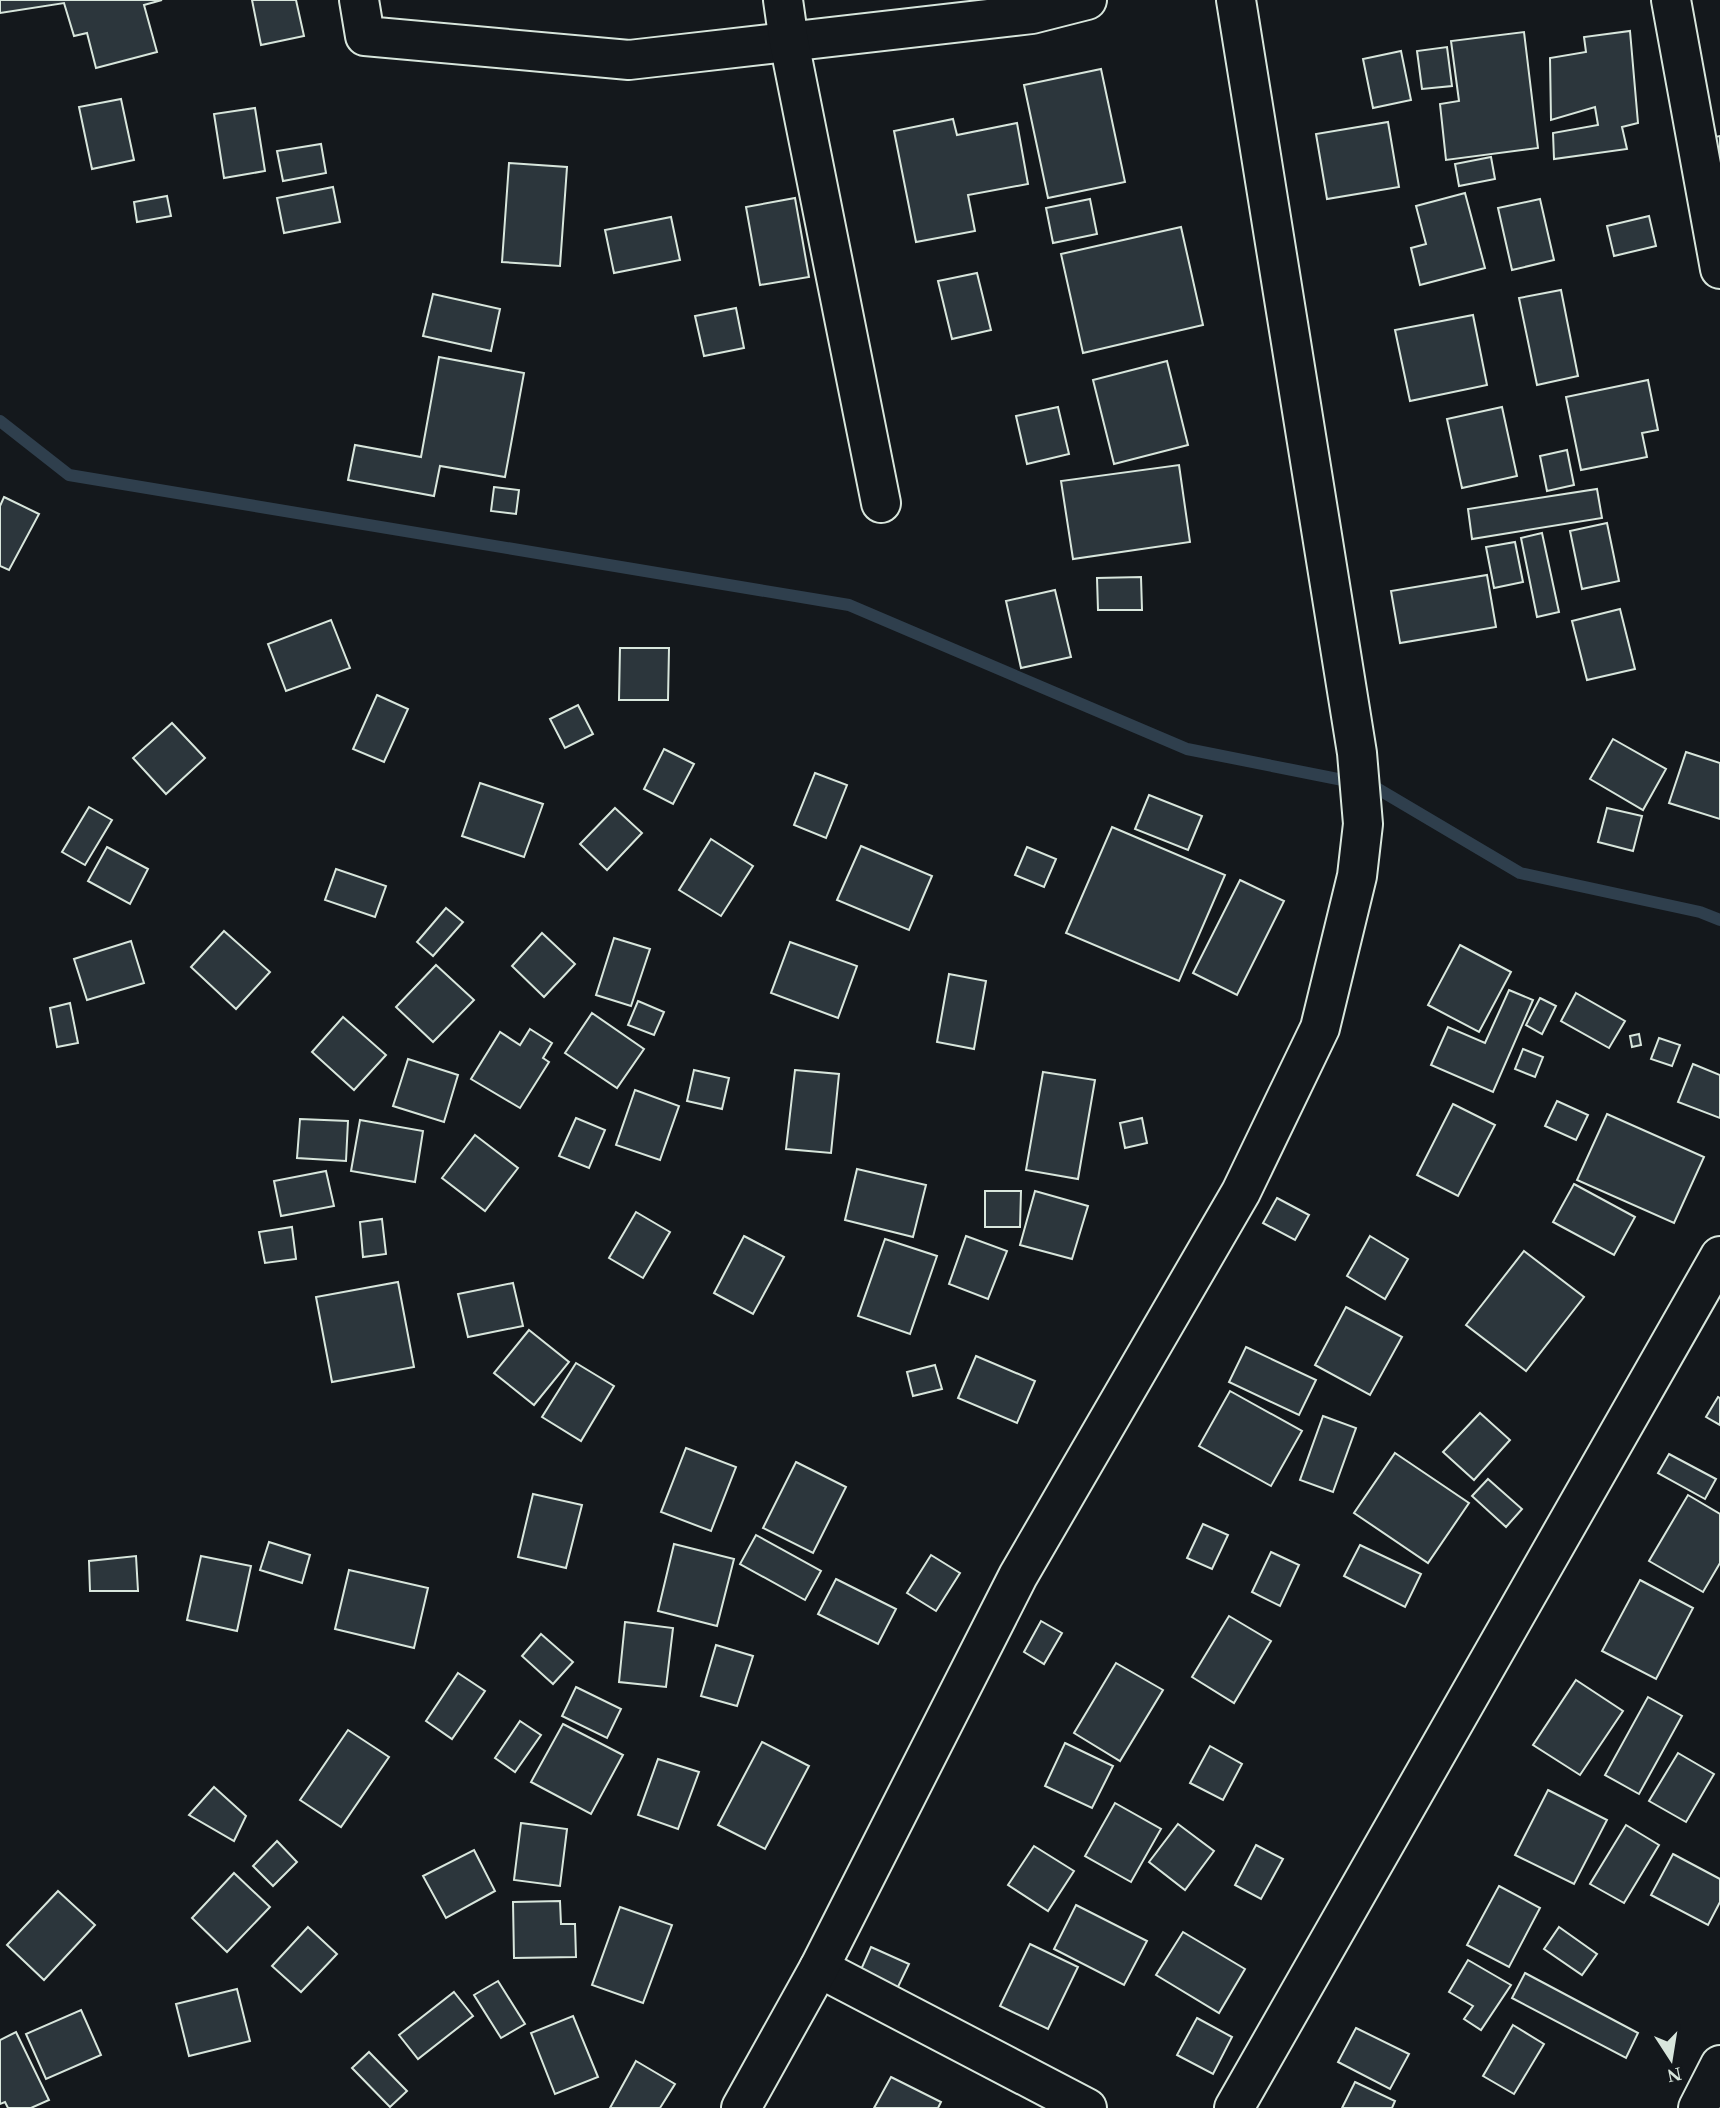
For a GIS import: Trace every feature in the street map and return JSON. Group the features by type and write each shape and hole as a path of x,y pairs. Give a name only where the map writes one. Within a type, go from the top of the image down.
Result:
{"street":[{"path":"359,0 365,36 629,60 1032,14 1087,0"},
{"path":"782,0 881,503"},
{"path":"741,2108 819,1968 1018,1576 1241,1192 1320,1028 1357,876 1363,824 1357,753 1236,0"},
{"path":"1671,0 1720,269"},
{"path":"1234,2108 1720,1256"},
{"path":"819,1968 1087,2108"},
{"path":"1698,2108 1720,2065"}],"building":[{"path":"0,0 162,0 144,5 157,52 96,68 87,33 74,36 64,3 0,13"},
{"path":"252,0 296,0 304,36 261,45"},
{"path":"1630,31 1638,123 1622,127 1627,149 1554,159 1553,133 1598,125 1595,107 1551,120 1550,58 1586,52 1584,37"},
{"path":"1524,32 1538,148 1446,160 1440,104 1459,101 1451,41"},
{"path":"1447,47 1452,86 1422,89 1417,51"},
{"path":"1401,51 1411,100 1373,108 1363,59"},
{"path":"1101,69 1125,182 1048,198 1024,85"},
{"path":"121,99 134,160 92,169 79,107"},
{"path":"255,108 265,171 224,178 214,114"},
{"path":"953,119 957,135 1017,123 1028,184 968,195 975,231 916,242 894,131"},
{"path":"1388,122 1399,187 1327,199 1316,134"},
{"path":"1720,136 1720,171 1710,138"},
{"path":"321,144 326,173 283,181 277,151"},
{"path":"1491,157 1495,179 1459,186 1455,164"},
{"path":"509,163 567,167 560,266 502,262"},
{"path":"333,187 340,222 284,233 277,198"},
{"path":"1465,193 1485,268 1420,285 1411,248 1426,244 1416,206"},
{"path":"167,196 171,216 137,222 134,202"},
{"path":"795,198 809,277 760,285 746,207"},
{"path":"1090,199 1097,234 1053,243 1046,208"},
{"path":"1540,199 1554,260 1512,270 1498,208"},
{"path":"1649,216 1656,246 1614,256 1607,226"},
{"path":"671,217 680,260 614,273 605,230"},
{"path":"1181,227 1203,325 1083,353 1061,254"},
{"path":"977,273 991,330 952,339 938,281"},
{"path":"1561,290 1578,376 1537,385 1519,298"},
{"path":"433,294 500,309 491,351 423,336"},
{"path":"736,308 744,348 704,356 695,316"},
{"path":"1473,315 1487,385 1410,401 1395,330"},
{"path":"439,357 524,373 505,477 440,466 434,496 348,480 355,445 421,457"},
{"path":"1167,361 1188,445 1114,464 1093,380"},
{"path":"1648,380 1658,430 1642,433 1647,457 1581,470 1566,397"},
{"path":"1058,407 1069,454 1027,464 1016,416"},
{"path":"1502,407 1517,476 1462,488 1447,419"},
{"path":"1567,450 1574,485 1547,491 1540,456"},
{"path":"1179,465 1190,542 1073,559 1061,481"},
{"path":"494,487 519,490 516,514 491,511"},
{"path":"1597,489 1602,518 1472,539 1468,509"},
{"path":"4,497 39,514 9,570 0,566 0,506"},
{"path":"1607,523 1619,581 1582,589 1570,531"},
{"path":"1542,533 1559,612 1537,617 1521,538"},
{"path":"1515,542 1523,582 1494,588 1486,547"},
{"path":"1487,575 1496,627 1400,643 1391,591"},
{"path":"1141,577 1142,610 1098,610 1097,578"},
{"path":"1055,590 1071,657 1021,668 1006,601"},
{"path":"1620,609 1635,669 1587,680 1572,621"},
{"path":"331,620 350,668 286,691 268,644"},
{"path":"620,648 669,648 668,700 619,700"},
{"path":"377,695 408,709 384,762 353,749"},
{"path":"578,705 593,734 565,748 550,719"},
{"path":"172,723 205,758 166,794 133,758"},
{"path":"1613,739 1666,769 1643,810 1590,779"},
{"path":"664,749 694,764 673,804 644,789"},
{"path":"1686,752 1720,763 1720,819 1669,803"},
{"path":"815,773 847,785 826,838 794,825"},
{"path":"480,783 543,804 524,857 462,836"},
{"path":"1149,795 1202,816 1188,850 1135,829"},
{"path":"89,807 112,820 85,865 62,852"},
{"path":"615,808 642,833 607,870 580,844"},
{"path":"1607,808 1642,816 1633,851 1598,842"},
{"path":"1112,827 1225,875 1179,981 1066,933"},
{"path":"711,839 753,866 721,916 679,890"},
{"path":"861,846 932,876 909,930 837,900"},
{"path":"107,847 148,869 130,904 88,881"},
{"path":"1027,847 1056,859 1044,887 1015,875"},
{"path":"336,869 386,886 375,917 325,900"},
{"path":"1240,880 1284,901 1237,995 1193,973"},
{"path":"446,908 463,922 433,956 417,942"},
{"path":"224,931 270,972 236,1009 191,967"},
{"path":"542,933 575,964 544,997 512,966"},
{"path":"614,938 650,949 631,1006 596,995"},
{"path":"131,941 144,983 87,1000 74,959"},
{"path":"790,942 857,966 838,1018 771,993"},
{"path":"1460,945 1511,972 1479,1032 1428,1005"},
{"path":"436,965 474,1000 433,1042 396,1007"},
{"path":"949,974 986,981 974,1049 937,1042"},
{"path":"1509,990 1533,1000 1493,1092 1431,1065 1448,1027 1485,1043"},
{"path":"1576,993 1625,1021 1609,1048 1561,1021"},
{"path":"1540,998 1556,1006 1542,1034 1526,1025"},
{"path":"638,1001 664,1012 654,1035 628,1025"},
{"path":"70,1003 78,1043 57,1047 50,1008"},
{"path":"592,1013 644,1049 617,1088 565,1053"},
{"path":"343,1017 386,1055 354,1090 312,1052"},
{"path":"530,1029 552,1043 543,1058 549,1062 520,1108 471,1079 500,1032 520,1045"},
{"path":"1639,1034 1641,1045 1632,1047 1630,1036"},
{"path":"1659,1038 1680,1045 1672,1066 1651,1059"},
{"path":"1523,1049 1543,1057 1535,1077 1515,1069"},
{"path":"408,1059 458,1075 444,1122 393,1106"},
{"path":"1693,1064 1720,1075 1720,1118 1678,1102"},
{"path":"694,1070 729,1078 722,1109 687,1101"},
{"path":"795,1070 839,1074 831,1153 786,1149"},
{"path":"1043,1072 1095,1080 1078,1179 1026,1170"},
{"path":"635,1090 679,1106 660,1160 616,1145"},
{"path":"1557,1101 1588,1115 1576,1140 1545,1126"},
{"path":"1453,1104 1495,1125 1458,1196 1417,1175"},
{"path":"1607,1114 1704,1157 1674,1223 1577,1180"},
{"path":"576,1118 605,1130 589,1168 559,1156"},
{"path":"1142,1118 1147,1143 1125,1148 1120,1123"},
{"path":"300,1119 348,1121 346,1161 297,1158"},
{"path":"360,1120 423,1131 415,1182 351,1171"},
{"path":"475,1135 518,1168 485,1211 442,1178"},
{"path":"857,1169 926,1185 913,1237 845,1220"},
{"path":"326,1171 334,1206 281,1216 274,1181"},
{"path":"1574,1184 1635,1217 1614,1255 1553,1222"},
{"path":"985,1191 1021,1191 1020,1227 985,1227"},
{"path":"1035,1191 1088,1206 1072,1259 1020,1245"},
{"path":"1277,1198 1309,1215 1295,1240 1263,1223"},
{"path":"636,1212 670,1232 643,1278 609,1258"},
{"path":"382,1219 386,1254 363,1257 360,1222"},
{"path":"292,1227 296,1259 265,1263 259,1232"},
{"path":"744,1236 784,1257 753,1314 714,1293"},
{"path":"966,1236 1007,1251 988,1299 949,1284"},
{"path":"1370,1236 1408,1259 1385,1299 1347,1276"},
{"path":"885,1239 937,1256 910,1334 858,1316"},
{"path":"1524,1251 1584,1297 1526,1371 1466,1325"},
{"path":"398,1282 414,1367 332,1382 316,1297"},
{"path":"513,1283 523,1326 468,1337 458,1294"},
{"path":"1346,1307 1402,1337 1370,1395 1315,1365"},
{"path":"529,1330 569,1362 534,1405 494,1373"},
{"path":"1246,1347 1316,1380 1299,1415 1229,1382"},
{"path":"976,1356 1035,1381 1017,1423 958,1398"},
{"path":"576,1363 614,1386 581,1441 542,1417"},
{"path":"935,1365 942,1389 913,1396 907,1372"},
{"path":"1230,1391 1302,1431 1271,1486 1199,1446"},
{"path":"1718,1397 1720,1398 1720,1425 1706,1417"},
{"path":"1480,1413 1510,1440 1474,1480 1443,1452"},
{"path":"1323,1416 1356,1428 1333,1492 1300,1480"},
{"path":"686,1448 736,1467 711,1531 661,1512"},
{"path":"1395,1453 1469,1503 1428,1563 1354,1513"},
{"path":"1669,1454 1716,1479 1705,1499 1658,1473"},
{"path":"796,1462 846,1487 813,1553 763,1528"},
{"path":"1488,1479 1522,1509 1506,1527 1472,1496"},
{"path":"533,1494 582,1505 566,1568 518,1557"},
{"path":"1688,1495 1720,1514 1720,1563 1703,1592 1649,1561"},
{"path":"1203,1524 1228,1535 1212,1569 1187,1558"},
{"path":"756,1535 821,1571 805,1600 740,1564"},
{"path":"269,1542 310,1555 302,1583 260,1570"},
{"path":"674,1544 734,1559 717,1626 658,1611"},
{"path":"1360,1545 1421,1574 1405,1607 1344,1576"},
{"path":"1271,1552 1299,1565 1280,1606 1252,1592"},
{"path":"931,1555 960,1573 936,1611 907,1593"},
{"path":"136,1556 138,1591 90,1591 89,1561"},
{"path":"201,1556 251,1566 237,1631 187,1620"},
{"path":"349,1570 428,1588 414,1648 335,1629"},
{"path":"836,1579 896,1609 878,1644 818,1614"},
{"path":"1640,1580 1693,1608 1656,1679 1602,1651"},
{"path":"1229,1616 1271,1641 1234,1703 1192,1677"},
{"path":"1041,1621 1062,1633 1044,1664 1024,1652"},
{"path":"625,1622 673,1628 666,1687 619,1682"},
{"path":"541,1634 573,1662 553,1684 522,1656"},
{"path":"716,1645 753,1656 737,1706 701,1696"},
{"path":"1116,1663 1163,1690 1120,1761 1074,1733"},
{"path":"458,1673 485,1691 452,1739 426,1721"},
{"path":"1576,1680 1623,1711 1580,1775 1533,1745"},
{"path":"576,1687 621,1709 607,1738 562,1716"},
{"path":"1648,1697 1682,1716 1639,1794 1605,1775"},
{"path":"520,1721 541,1735 515,1772 495,1758"},
{"path":"563,1724 623,1755 591,1814 531,1782"},
{"path":"348,1730 389,1757 341,1827 300,1800"},
{"path":"762,1742 809,1766 765,1849 718,1825"},
{"path":"1065,1743 1113,1766 1092,1808 1045,1786"},
{"path":"1210,1746 1242,1764 1223,1800 1190,1783"},
{"path":"1678,1753 1714,1774 1686,1822 1649,1801"},
{"path":"658,1759 699,1772 678,1829 638,1815"},
{"path":"214,1787 246,1816 234,1841 189,1815"},
{"path":"1548,1790 1607,1820 1574,1884 1515,1855"},
{"path":"1115,1803 1161,1829 1131,1882 1085,1856"},
{"path":"521,1823 567,1829 560,1886 514,1880"},
{"path":"1178,1824 1214,1851 1185,1890 1149,1862"},
{"path":"1626,1825 1659,1845 1624,1903 1590,1884"},
{"path":"277,1841 297,1862 273,1886 253,1866"},
{"path":"1256,1845 1283,1859 1261,1899 1235,1885"},
{"path":"1034,1846 1074,1871 1048,1911 1008,1885"},
{"path":"474,1850 495,1891 446,1918 423,1876"},
{"path":"1673,1854 1720,1879 1720,1902 1708,1925 1651,1895"},
{"path":"234,1873 270,1907 227,1952 192,1918"},
{"path":"1499,1886 1540,1908 1509,1967 1467,1945"},
{"path":"58,1891 95,1925 44,1980 7,1945"},
{"path":"560,1901 561,1924 575,1924 576,1957 514,1958 513,1902"},
{"path":"1076,1905 1147,1941 1124,1985 1054,1949"},
{"path":"620,1907 672,1925 643,2003 592,1985"},
{"path":"308,1927 337,1954 301,1992 272,1966"},
{"path":"1559,1927 1597,1954 1582,1975 1544,1949"},
{"path":"1183,1932 1245,1969 1219,2013 1156,1975"},
{"path":"1030,1944 1078,1967 1048,2029 1000,2006"},
{"path":"871,1947 909,1964 896,1991 859,1974"},
{"path":"1468,1960 1511,1985 1481,2030 1464,2019 1473,2006 1449,1992"},
{"path":"1525,1973 1638,2033 1626,2058 1512,1998"},
{"path":"498,1981 525,2024 501,2038 474,1995"},
{"path":"237,1989 250,2041 189,2056 176,2004"},
{"path":"454,1992 473,2016 418,2059 399,2035"},
{"path":"81,2010 101,2055 46,2079 26,2034"},
{"path":"573,2016 598,2077 555,2094 531,2033"},
{"path":"1197,2018 1232,2037 1213,2074 1177,2055"},
{"path":"1513,2025 1544,2044 1514,2094 1483,2076"},
{"path":"1356,2028 1409,2054 1390,2089 1338,2062"},
{"path":"16,2032 49,2100 31,2108 8,2108 5,2102 0,2104 0,2040"},
{"path":"369,2052 407,2091 390,2107 352,2068"},
{"path":"636,2061 675,2084 660,2108 610,2108"},
{"path":"891,2077 941,2102 938,2108 874,2108"},
{"path":"1355,2082 1395,2101 1392,2108 1342,2108"}],"waterway":[{"path":"0,421 69,475 849,605 1187,749 1373,786 1520,873 1700,912 1720,920"}]}
